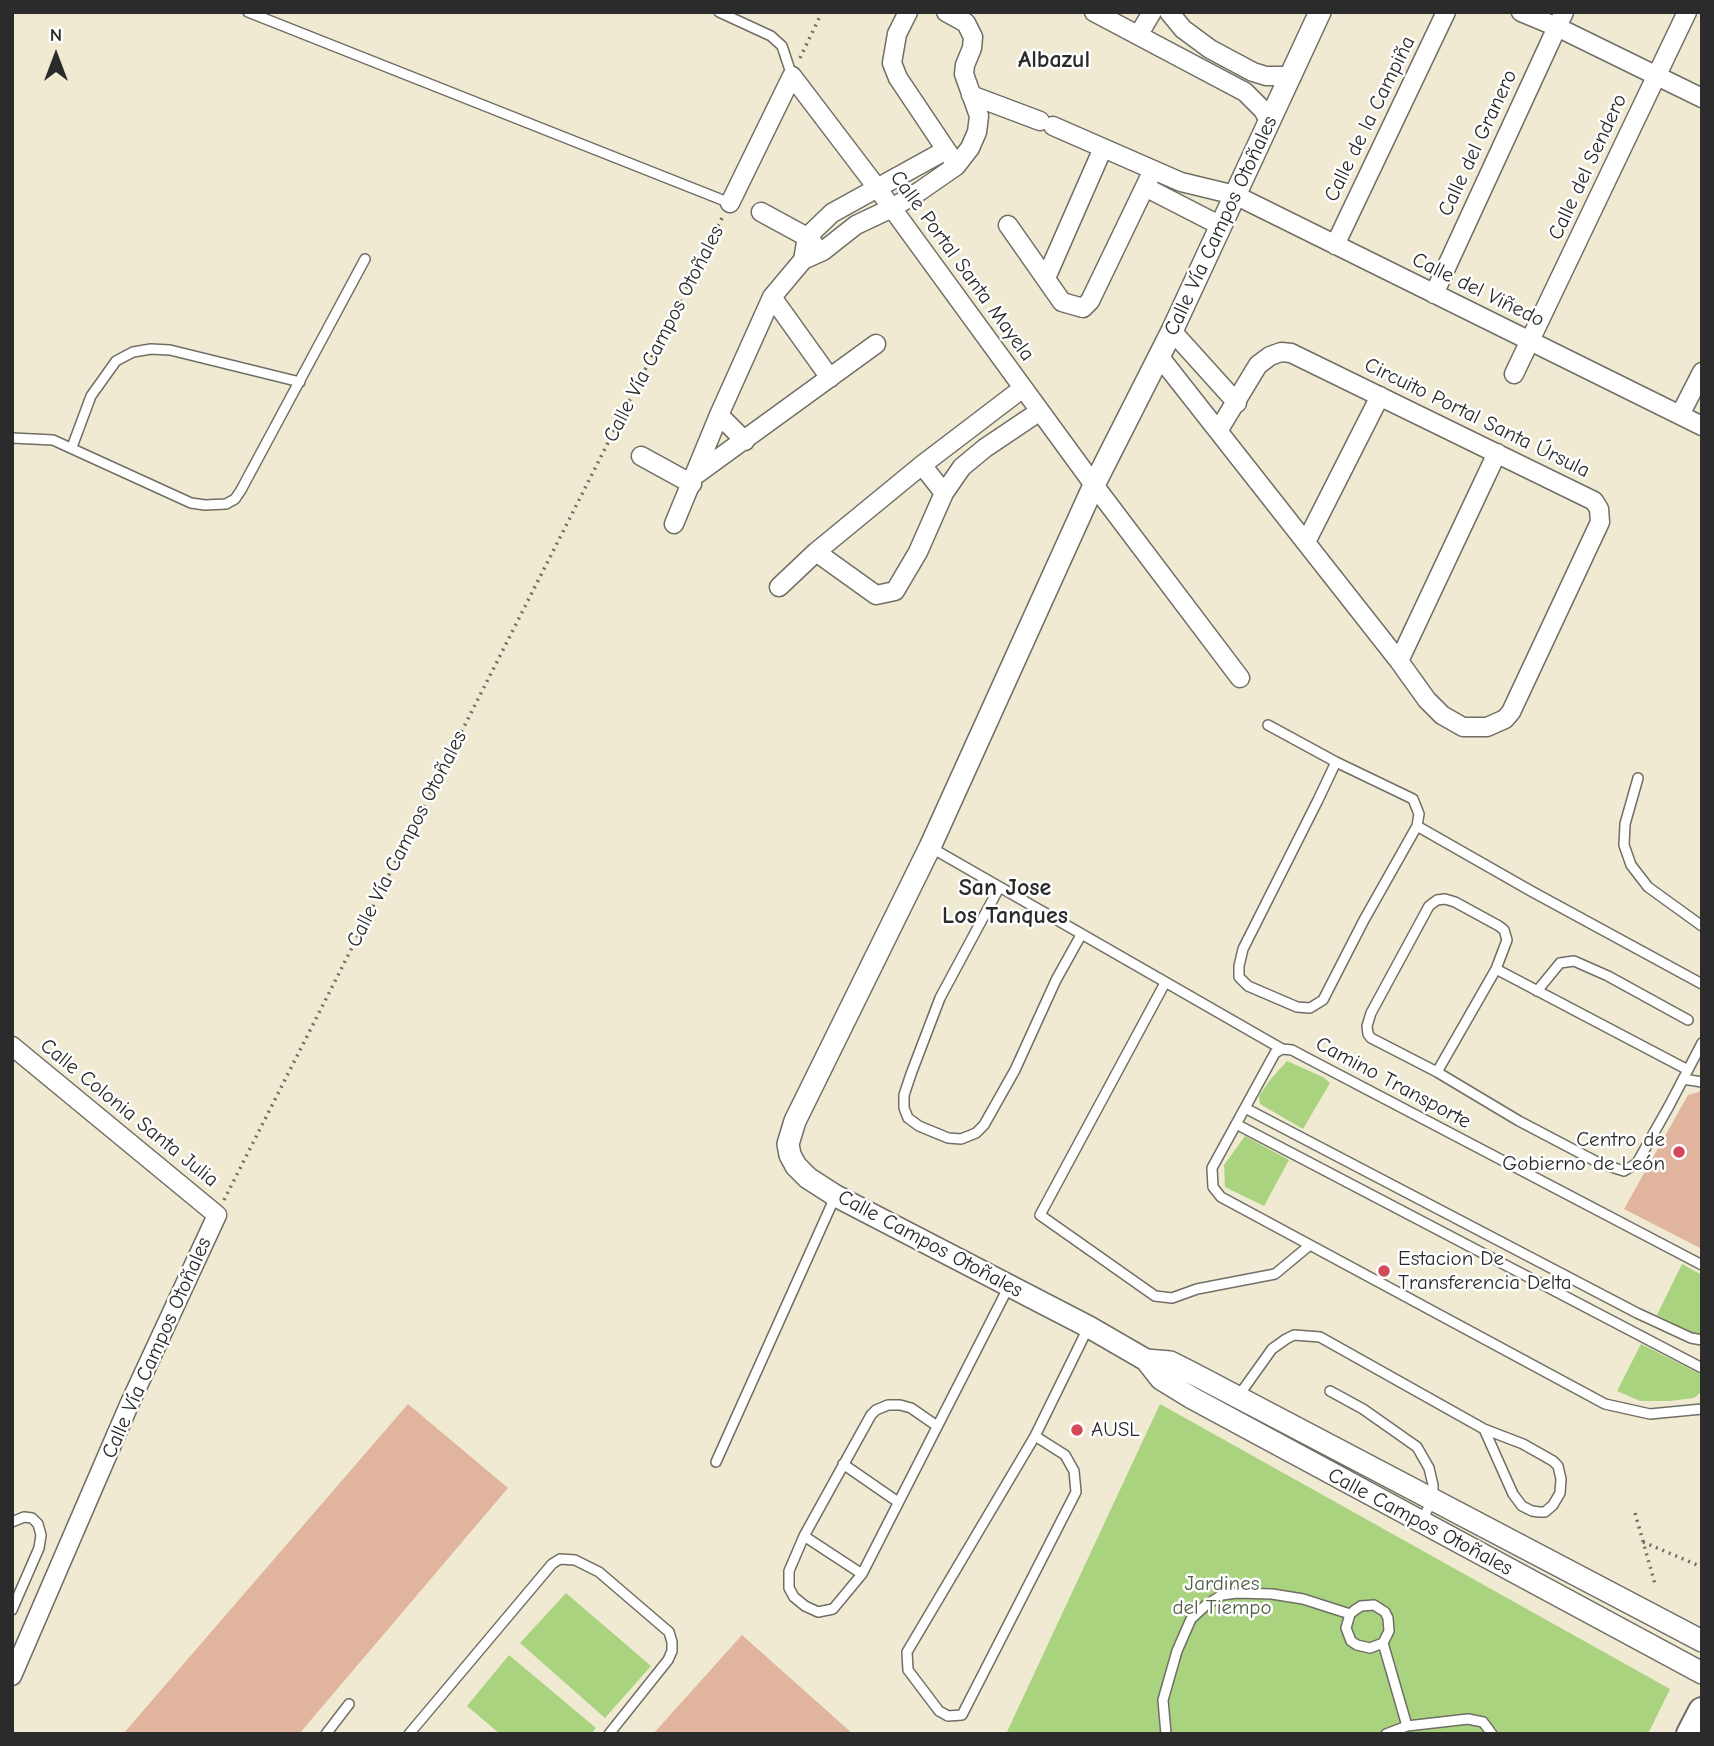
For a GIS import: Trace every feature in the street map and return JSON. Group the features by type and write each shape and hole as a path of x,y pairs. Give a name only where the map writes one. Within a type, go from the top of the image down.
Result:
{"main road":[{"path":"1690,1734 1702,1711"}],"street":[{"path":"908,12 897,34 892,63 898,78 956,166"},
{"path":"674,524 772,297 803,260 823,251 856,225 892,208 956,166 970,148 977,132 979,116 964,74 973,37 966,23 946,12"},
{"path":"1094,12 1245,92 1263,110 1269,121"},
{"path":"1139,34 1152,12"},
{"path":"1169,12 1183,29 1210,49 1253,72 1266,76 1292,76"},
{"name":"Calle Vía Campos Otoñales","path":"795,1121 930,847 1094,485 1172,331 1320,12"},
{"name":"Calle de la Campiña","path":"1335,245 1446,12"},
{"path":"1521,12 1561,19 1702,98"},
{"name":"Calle del Sendero","path":"1514,374 1687,12"},
{"name":"Calle del Granero","path":"1434,294 1561,19"},
{"path":"1199,69 1210,49"},
{"name":"Calle Vía Campos Otoñales","path":"730,203 792,76"},
{"name":"Calle Portal Santa Mayela","path":"792,76 1240,678"},
{"name":"Calle del Viñedo","path":"971,95 1046,123 1181,182 1235,195 1702,426"},
{"path":"1046,278 1103,148"},
{"path":"803,260 807,237 831,213 946,150"},
{"path":"1008,225 1062,302 1083,308 1090,301 1153,170"},
{"path":"1145,187 1221,226"},
{"path":"761,212 807,237 823,251"},
{"path":"772,297 830,378"},
{"path":"1172,331 1237,403"},
{"path":"694,479 876,344"},
{"name":"Circuito Portal Santa Úrsula","path":"1160,356 1218,431 1399,660 1427,700 1452,722 1476,728 1497,724 1511,712 1596,532 1601,515 1594,501 1291,353 1281,352 1258,365 1218,431"},
{"path":"1680,415 1702,372"},
{"path":"779,587 816,552 922,465 1023,388"},
{"path":"1306,542 1380,396"},
{"path":"816,552 876,595 895,591 918,552 944,493 962,467 1040,411"},
{"path":"719,415 745,441"},
{"path":"1399,660 1497,453"},
{"path":"641,456 694,479"},
{"path":"922,465 944,493"},
{"name":"Calle Colonia Santa Julia","path":"12,1046 217,1215"},
{"name":"Calle Campos Otoñales","path":"795,1121 788,1143 796,1166 808,1178 836,1196 1089,1327 1146,1360 1161,1379 1228,1419 1702,1673"},
{"name":"Calle Vía Campos Otoñales","path":"12,1676 129,1405 217,1215"},
{"name":"Calle Campos Otoñales","path":"1146,1360 1170,1362 1238,1396 1702,1640"}],"lane":[{"path":"248,12 730,203"},
{"path":"719,12 771,36 782,46 792,76"},
{"path":"12,438 53,440 191,503 205,506 226,504 235,499 241,490 365,259"},
{"path":"72,447 91,396 116,361 133,352 170,350 300,382"},
{"path":"1268,725 1413,799 1419,814 1417,826 1376,897 1323,1000 1310,1008 1297,1007 1248,986 1242,981 1238,971 1243,949 1335,761"},
{"path":"1638,778 1625,824 1624,845 1631,865 1648,887 1702,926"},
{"path":"1417,826 1702,984"},
{"path":"930,847 1282,1049"},
{"path":"999,888 940,998 911,1074 904,1095 904,1108 908,1118 919,1126 948,1138 961,1139 976,1133 984,1125 1015,1070 1056,980 1081,935"},
{"path":"1437,1072 1496,969 1507,940 1504,930 1455,902 1437,900 1429,906 1371,1013 1367,1030 1371,1038 1437,1072 1519,1121 1599,1163 1624,1171 1636,1163 1702,1043"},
{"path":"1537,991 1560,963 1574,961 1608,976 1688,1020"},
{"path":"1496,969 1702,1082"},
{"path":"1165,983 1040,1215 1155,1296 1172,1298 1197,1289 1275,1273 1310,1245"},
{"name":"Camino Transporte","path":"1702,1265 1292,1050 1282,1049 1275,1053 1212,1168 1213,1187 1220,1197 1605,1404 1650,1414 1702,1409"},
{"path":"1245,1108 1637,1313 1691,1338 1702,1340"},
{"path":"1236,1124 1702,1368"},
{"path":"716,1462 836,1196"},
{"path":"937,1426 911,1408 888,1405 871,1415 804,1536 789,1571 789,1588 794,1597 805,1606 818,1612 833,1609 862,1574 1009,1286"},
{"path":"1035,1436 1065,1455 1074,1471 1076,1492 962,1715 948,1716 939,1711 908,1670 907,1651 1035,1436 1089,1327"},
{"path":"1228,1419 1238,1396 1272,1349 1294,1335 1320,1337 1484,1429 1523,1444 1553,1461 1558,1466 1561,1479 1560,1493 1545,1512 1532,1511 1521,1506 1484,1429"},
{"path":"1330,1391 1378,1419 1417,1447 1429,1468 1433,1498 1421,1523"},
{"path":"843,1464 898,1502"},
{"path":"12,1522 23,1517 32,1518 38,1524 41,1535 39,1548 12,1610"},
{"path":"804,1536 862,1574"},
{"path":"409,1734 552,1564 561,1559 575,1560 599,1572 669,1632 672,1642 668,1660 609,1734"},
{"path":"1166,1734 1163,1700 1177,1651 1191,1619 1206,1605 1222,1595 1272,1594 1303,1599 1350,1614"},
{"path":"1367,1605 1374,1605 1385,1612 1390,1625 1383,1643 1370,1648 1357,1645 1346,1628 1350,1614 1367,1605"},
{"path":"1383,1643 1407,1726"},
{"path":"326,1734 349,1704"},
{"path":"1386,1734 1407,1726 1475,1720 1483,1722 1492,1734"}],"path":[{"path":"792,76 822,12"},
{"name":"Calle Vía Campos Otoñales","path":"217,1215 730,203"},
{"path":"1635,1513 1655,1584"},
{"path":"1643,1542 1702,1567"}],"green space":[{"path":"1287,1061 1323,1077 1330,1083 1303,1129 1260,1104 1259,1096"},
{"path":"1245,1136 1289,1160 1264,1206 1225,1187 1224,1165"},
{"path":"1682,1264 1702,1275 1702,1336 1692,1334 1657,1315"},
{"path":"1641,1344 1702,1375 1702,1391 1694,1398 1640,1401 1617,1391"},
{"name":"Jardines del Tiempo","path":"1160,1404 1670,1689 1648,1734 1006,1734"},
{"path":"566,1593 651,1666 605,1718 520,1643"},
{"path":"509,1655 596,1728 591,1734 500,1734 467,1706"}],"building":[{"name":"Centro de Gobierno de León","path":"1702,1091 1702,1249 1624,1209 1688,1095"},
{"path":"408,1404 508,1488 299,1734 123,1734"},
{"path":"742,1635 853,1734 653,1734"}],"place":[{"name":"Centro de Gobierno de León","path":"1679,1152"},
{"name":"Estacion De Transferencia Delta","path":"1384,1271"},
{"name":"AUSL","path":"1077,1430"}],"district":[{"name":"Albazul","path":"1054,60"},
{"name":"San Jose Los Tanques","path":"1005,902"}]}
